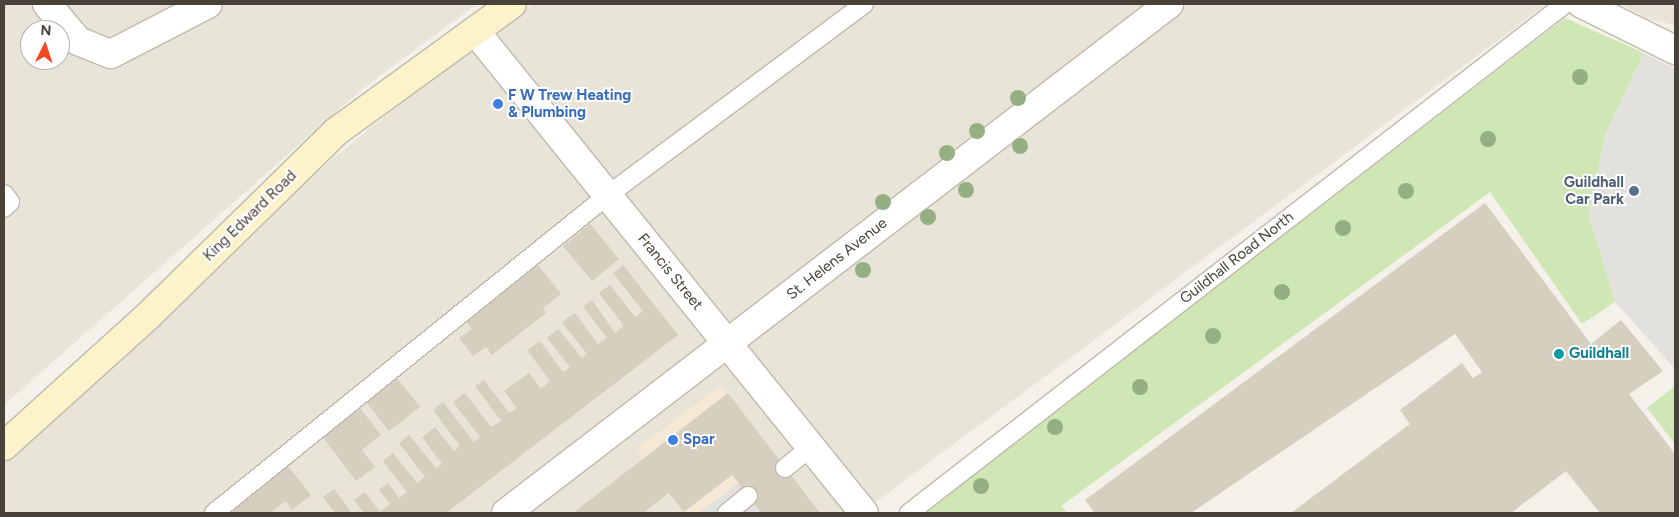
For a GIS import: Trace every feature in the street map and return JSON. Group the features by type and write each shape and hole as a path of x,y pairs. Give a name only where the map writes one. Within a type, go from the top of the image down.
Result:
{"street":[{"path":"47,4 78,41 111,54 208,4"},
{"name":"King Edward Road","path":"4,446 148,316 337,131 512,4"},
{"name":"St. Helens Avenue","path":"506,513 1169,4"},
{"path":"1582,4 1675,50"},
{"name":"Francis Street","path":"476,30 864,513"}],"lane":[{"path":"214,513 608,195 864,4"},
{"name":"Guildhall Road North","path":"909,513 1565,4"},
{"path":"4,194 10,202 4,208"},
{"path":"785,468 811,447"},
{"path":"726,513 748,496"}],"shaded area":[{"path":"4,4 477,4 361,90 4,405"},
{"path":"534,4 1539,4 1543,7 861,513 4,513 4,462 84,392 278,204 459,55"},
{"path":"1622,4 1675,4 1675,25 1647,19"},
{"name":"Guildhall Car Park","path":"1644,53 1675,68 1675,369 1615,302 1589,215 1605,135"},
{"path":"721,385 775,455 699,513 685,513 637,449"},
{"path":"738,483 761,513 699,513"}],"green space":[{"path":"1565,18 1644,53 1605,135 1589,215 1615,302 1582,324 1490,192 1061,506 1067,513 923,513"},
{"path":"1675,386 1675,444 1647,408"}],"building":[{"name":"Guildhall","path":"1485,203 1591,344 1621,320 1663,371 1629,394 1675,454 1675,513 1600,513 1566,471 1511,513 1291,513 1410,424 1400,410 1462,363 1473,378 1482,372 1455,334 1191,513 1095,513 1085,500"},
{"path":"590,224 619,259 592,281 563,246"},
{"path":"538,265 561,294 543,308 546,313 492,355 486,347 473,356 459,338 472,329 466,321"},
{"path":"623,265 678,335 446,513 364,513 354,500 365,492 380,512 390,504 379,490 388,483 399,498 407,492 383,461 393,453 417,483 425,477 399,443 409,435 436,468 442,464 422,437 435,427 454,451 460,446 433,410 443,402 474,442 480,437 453,402 465,393 491,427 501,421 475,386 484,380 509,413 517,408 504,391 529,373 541,389 550,381 527,350 540,341 563,372 570,367 547,338 558,329 582,358 587,354 562,322 575,313 598,344 607,338 583,306 592,300 615,333 624,326 599,293 610,285 635,317 643,311 613,273"},
{"path":"397,378 420,407 389,431 366,402"},
{"path":"728,393 820,513 761,513 732,475 684,512 669,493 643,513 573,513"},
{"path":"360,408 381,435 362,450 375,467 356,481 322,436"},
{"path":"287,465 311,495 292,510 286,501 270,513 227,513"},
{"path":"334,489 352,513 335,513 323,497"}],"place":[{"name":"F W Trew Heating & Plumbing","path":"498,104"},
{"name":"Guildhall Car Park","path":"1634,191"},
{"name":"Guildhall","path":"1559,354"},
{"name":"Spar","path":"673,440"}]}
